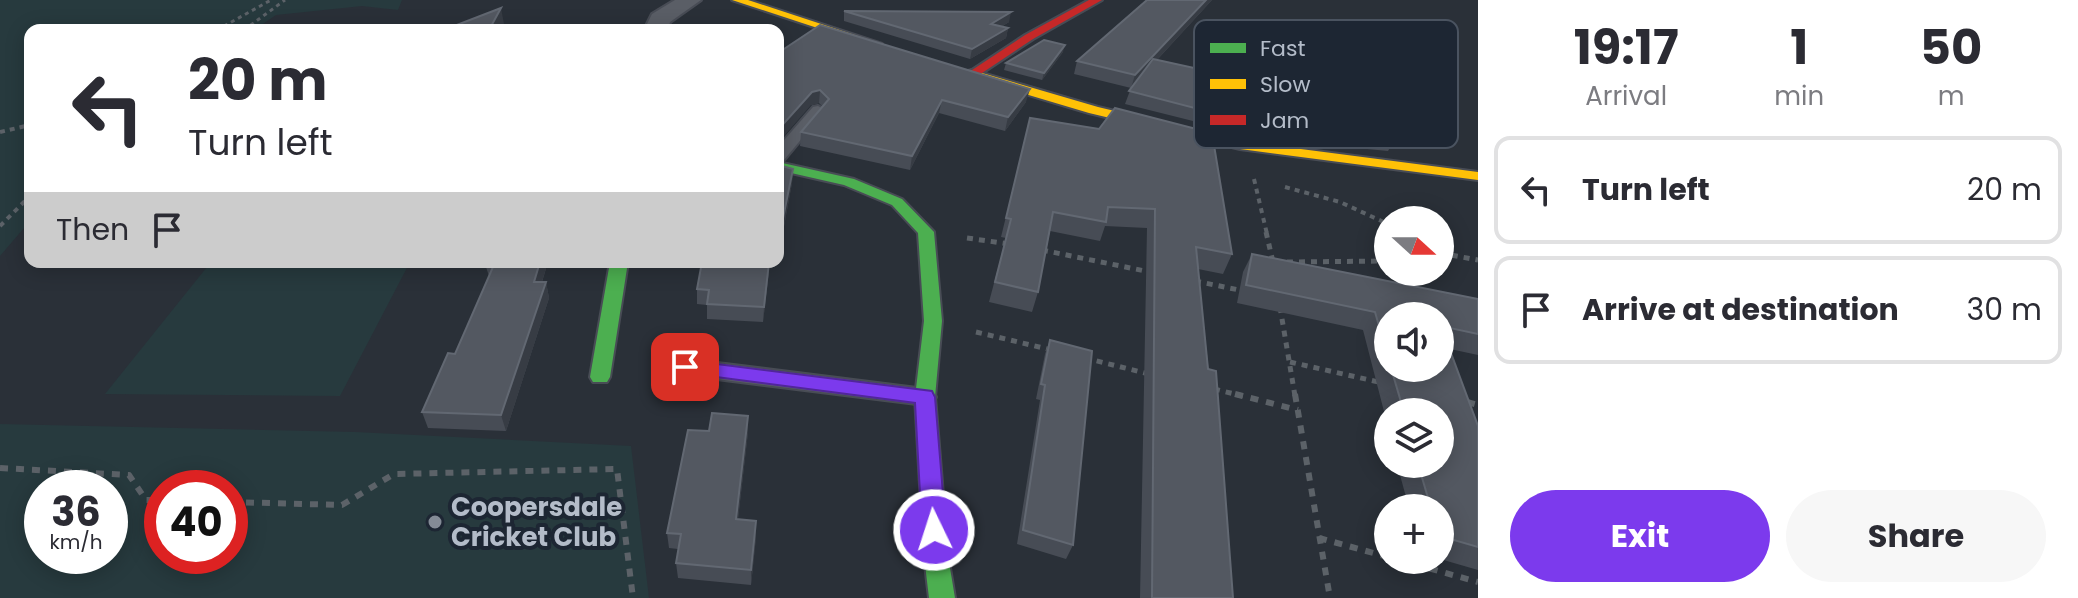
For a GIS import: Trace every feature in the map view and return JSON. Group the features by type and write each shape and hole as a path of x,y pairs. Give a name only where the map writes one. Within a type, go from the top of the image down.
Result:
{"street":[{"path":"658,24 660,19 690,0"},
{"path":"1097,0 964,71 1094,110 1194,134"},
{"path":"753,2 899,51"},
{"path":"1259,148 1478,176"},
{"path":"784,167 849,182 897,202 926,232 933,321 925,397 936,556 942,598"},
{"path":"600,377 618,268"}],"lane":[{"path":"784,150 818,110"},
{"path":"685,367 925,397"}],"path":[{"path":"228,24 271,0"},
{"path":"252,24 285,0"},
{"path":"0,132 24,126"},
{"path":"1241,148 1253,178 1274,274"},
{"path":"1309,156 1310,148"},
{"path":"1253,178 1268,182"},
{"path":"1282,186 1340,202 1374,218"},
{"path":"0,226 24,202"},
{"path":"926,232 1024,247"},
{"path":"1039,250 1159,274"},
{"path":"1454,256 1478,260"},
{"path":"1272,261 1374,261"},
{"path":"1272,261 1316,271"},
{"path":"1188,280 1248,292"},
{"path":"1278,298 1330,598"},
{"path":"933,321 1054,351"},
{"path":"1070,355 1161,377"},
{"path":"1290,362 1391,385"},
{"path":"1207,388 1298,410"},
{"path":"1464,401 1478,405"},
{"path":"0,468 129,475 144,497"},
{"path":"248,502 342,505 394,474 617,469 633,598"},
{"path":"1319,538 1374,553"},
{"path":"1449,574 1478,582"}],"green space":[{"path":"0,0 402,0 398,10 362,6 276,15 263,24 24,24 24,228 0,256"},
{"path":"206,268 407,268 340,396 105,394"},
{"name":"Coopersdale Cricket Club","path":"0,424 355,432 631,446 649,598 0,598"}],"building":[{"path":"1147,0 1206,0 1135,75 1077,61"},
{"path":"501,8 492,24 459,24"},
{"path":"844,11 1011,12 991,24 1008,28 972,49"},
{"path":"820,25 1030,89 1008,117 942,100 912,156 801,132 829,99 820,90 812,92 784,123 784,49"},
{"path":"1044,40 1065,45 1044,73 1006,63"},
{"path":"1153,59 1194,68 1194,108 1129,91"},
{"path":"1115,108 1194,128 1194,148 1214,148 1232,254 1196,247 1208,369 1216,371 1233,598 1152,598 1155,209 1108,207 1106,222 1053,212 1038,292 995,282 1011,219 1006,218 1030,118 1099,129"},
{"path":"784,167 793,169 784,213"},
{"path":"1252,254 1374,278 1374,286 1413,286 1478,299 1478,334 1454,329 1454,302 1374,302 1374,312 1246,285"},
{"path":"493,268 538,268 534,282 546,282 501,415 422,412 448,353 455,354"},
{"path":"701,268 768,268 764,307 707,304 709,290 697,289"},
{"path":"1050,340 1092,351 1073,545 1023,530 1045,385 1041,384"},
{"path":"1454,361 1478,426 1478,547 1454,540 1454,494 1427,494 1422,478 1454,478 1454,398 1400,398 1395,382 1454,382"},
{"path":"712,413 748,416 736,519 756,521 751,570 676,563 681,534 667,533 688,430 709,431"}],"traffic: fast":[{"path":"784,167 849,182 897,202 926,232 933,321 925,397 936,556 942,598"},
{"path":"600,377 618,268"}],"traffic: slow":[{"path":"737,0 876,44"},
{"path":"972,74 1094,110 1194,134"},
{"path":"1263,148 1478,176"}],"traffic: jam":[{"path":"972,74 1029,37 1097,0"}],"place":[{"name":"Coopersdale Cricket Club","path":"435,522"}],"route":[{"path":"685,367 925,397 934,530"}]}
